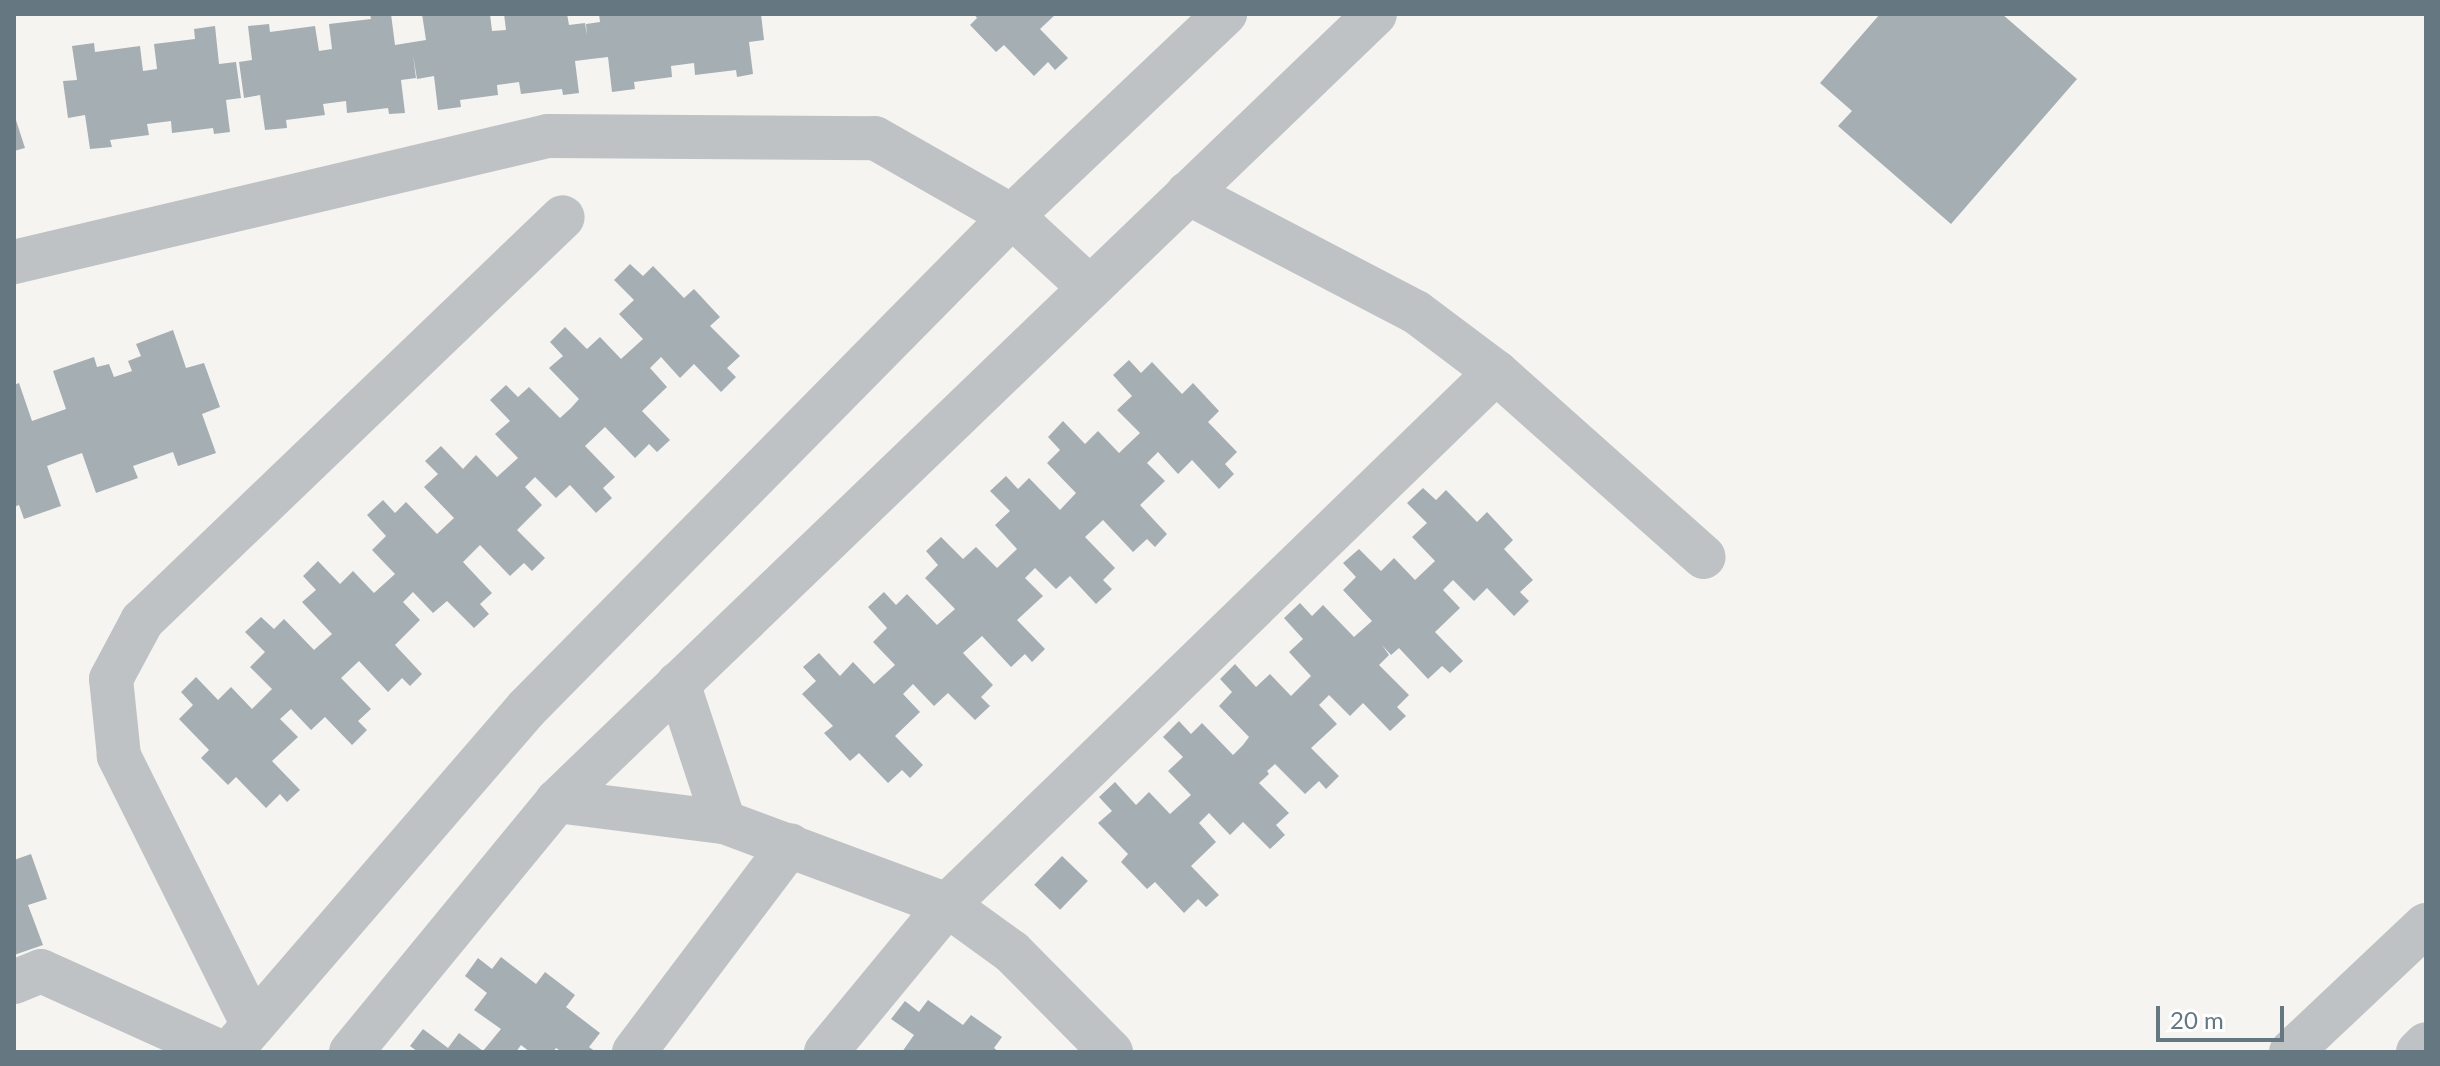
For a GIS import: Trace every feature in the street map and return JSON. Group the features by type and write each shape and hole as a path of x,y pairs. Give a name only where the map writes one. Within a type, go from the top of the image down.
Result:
{"street":[{"path":"234,1043 526,709 1012,216 1225,14"},
{"path":"351,1052 557,801 1375,14"},
{"path":"14,262 548,136 875,138 1012,216 1089,287"},
{"path":"1188,193 1416,312 1496,372 1704,557"},
{"path":"234,1043 119,756 111,679 142,621 563,217"},
{"path":"826,1052 947,905 1496,372"},
{"path":"678,683 724,822"},
{"path":"557,801 724,822 947,905 1012,952 1111,1052"},
{"path":"634,1052 790,845"},
{"path":"2291,1052 2426,925"},
{"path":"14,982 41,971 234,1043"},
{"path":"2418,1052 2426,1044"}],"building":[{"path":"370,14 391,14 395,45 426,40 422,14 490,14 492,31 506,30 504,14 567,14 569,25 585,23 587,36 586,24 600,22 599,14 761,14 764,40 749,42 753,74 737,77 736,70 695,75 694,63 671,66 672,77 634,82 635,89 612,92 608,57 575,61 579,93 563,95 562,89 521,94 519,82 497,85 498,95 460,100 461,107 438,110 434,76 417,79 413,55 416,78 401,80 405,113 389,114 388,108 347,113 346,101 323,104 325,115 286,120 287,128 265,130 260,95 244,98 239,62 252,60 248,26 269,24 270,32 315,26 319,51 332,49 329,24 371,19"},
{"path":"974,14 1056,14 1040,29 1068,58 1055,70 1048,62 1034,76 1004,45 996,52 970,25 977,18"},
{"path":"1880,14 2002,14 2077,79 1951,224 1838,126 1852,111 1820,83"},
{"path":"215,26 219,64 236,62 241,98 226,100 230,132 214,134 213,128 172,133 171,121 147,124 149,135 110,140 112,147 90,149 85,115 68,118 63,81 77,80 72,46 94,43 95,52 140,46 143,71 157,69 154,44 195,39 194,29"},
{"path":"14,114 25,148 14,151"},
{"path":"630,264 643,276 653,266 684,298 694,289 720,317 710,326 740,356 727,368 736,377 721,392 694,364 680,378 661,357 650,368 667,387 642,411 670,440 657,452 649,444 635,458 605,427 585,446 615,477 603,488 612,498 596,513 570,485 556,498 535,477 525,487 542,505 517,530 545,558 532,571 524,563 510,576 480,545 463,562 492,593 480,604 489,614 474,628 447,601 433,613 413,592 403,602 420,620 395,645 422,674 410,686 402,678 388,692 359,661 341,678 371,709 358,721 367,730 352,745 325,717 311,730 291,709 280,719 298,737 272,761 300,790 287,802 280,794 266,808 236,777 228,785 201,758 209,750 179,719 193,705 181,692 196,677 218,700 231,687 252,709 272,689 250,667 265,652 245,632 261,617 274,629 284,619 314,650 332,634 302,602 316,590 303,576 318,561 340,584 353,571 374,593 395,574 372,550 386,536 367,515 383,500 395,513 406,502 437,534 454,518 424,487 438,474 425,461 441,446 463,469 476,455 497,477 518,458 495,434 510,421 490,400 506,385 518,397 529,387 560,418 571,408 579,399 549,368 563,356 550,342 565,327 587,349 600,337 621,359 643,339 619,314 634,300 614,280"},
{"path":"173,330 186,368 204,363 220,407 202,414 216,453 178,466 173,452 133,466 138,478 96,493 82,453 47,466 61,506 24,519 19,505 14,507 14,385 19,383 32,421 66,409 53,371 94,357 97,367 109,364 114,377 132,371 128,361 141,356 136,344"},
{"path":"1129,360 1141,373 1152,362 1182,394 1193,383 1219,411 1208,422 1237,452 1225,464 1234,474 1219,489 1192,460 1178,474 1158,452 1147,463 1165,481 1140,505 1167,534 1155,547 1147,539 1133,552 1103,520 1085,537 1115,568 1103,580 1112,589 1096,604 1070,576 1056,589 1035,568 1025,578 1043,596 1017,620 1045,649 1032,662 1025,654 1011,667 982,636 963,653 993,685 981,697 990,706 975,720 948,693 934,706 913,684 903,694 920,712 895,736 923,765 910,778 902,770 888,783 859,753 850,761 824,733 833,726 802,694 816,681 803,667 819,653 840,676 853,662 874,684 895,665 873,642 887,628 868,607 884,592 896,605 907,594 937,625 955,609 925,578 938,565 926,551 941,537 963,559 976,547 997,568 1017,549 995,525 1010,511 990,491 1006,476 1018,489 1029,478 1060,510 1076,493 1047,463 1060,450 1048,437 1063,421 1085,444 1098,431 1119,453 1140,433 1117,410 1132,396 1113,375"},
{"path":"1423,488 1436,500 1446,490 1477,522 1487,512 1513,540 1504,549 1533,580 1520,592 1529,601 1514,616 1487,588 1474,601 1453,580 1443,590 1460,608 1435,632 1463,661 1450,673 1442,666 1428,679 1399,648 1391,655 1382,645 1389,655 1379,665 1409,695 1397,707 1406,716 1390,731 1363,703 1350,716 1329,695 1319,705 1337,724 1311,748 1339,776 1326,789 1319,781 1305,794 1275,764 1267,771 1269,774 1259,783 1289,813 1276,825 1285,835 1270,849 1243,822 1230,835 1209,813 1199,823 1216,842 1191,866 1219,895 1206,907 1198,899 1184,913 1155,882 1147,889 1121,862 1128,854 1098,823 1112,811 1099,797 1115,782 1136,805 1149,792 1170,814 1191,795 1168,771 1183,757 1163,737 1179,721 1191,734 1202,723 1233,755 1249,737 1219,706 1232,692 1220,679 1235,664 1256,687 1270,674 1291,696 1311,676 1289,652 1303,639 1284,618 1300,603 1312,616 1323,605 1354,637 1372,621 1343,590 1356,577 1343,563 1359,549 1381,571 1394,558 1415,580 1435,561 1412,537 1427,523 1407,503"},
{"path":"31,854 47,899 28,905 43,945 14,955 14,860"},
{"path":"1062,856 1088,881 1060,910 1034,885"},
{"path":"501,957 536,984 545,972 575,995 566,1007 600,1033 589,1047 596,1052 562,1052 556,1048 553,1052 530,1052 521,1045 516,1052 418,1052 410,1046 423,1029 448,1048 459,1033 483,1051 501,1029 474,1010 487,993 465,976 478,958 492,969"},
{"path":"928,1000 963,1025 971,1015 1002,1037 994,1048 999,1052 902,1052 914,1035 891,1019 905,1001 919,1012"}]}
